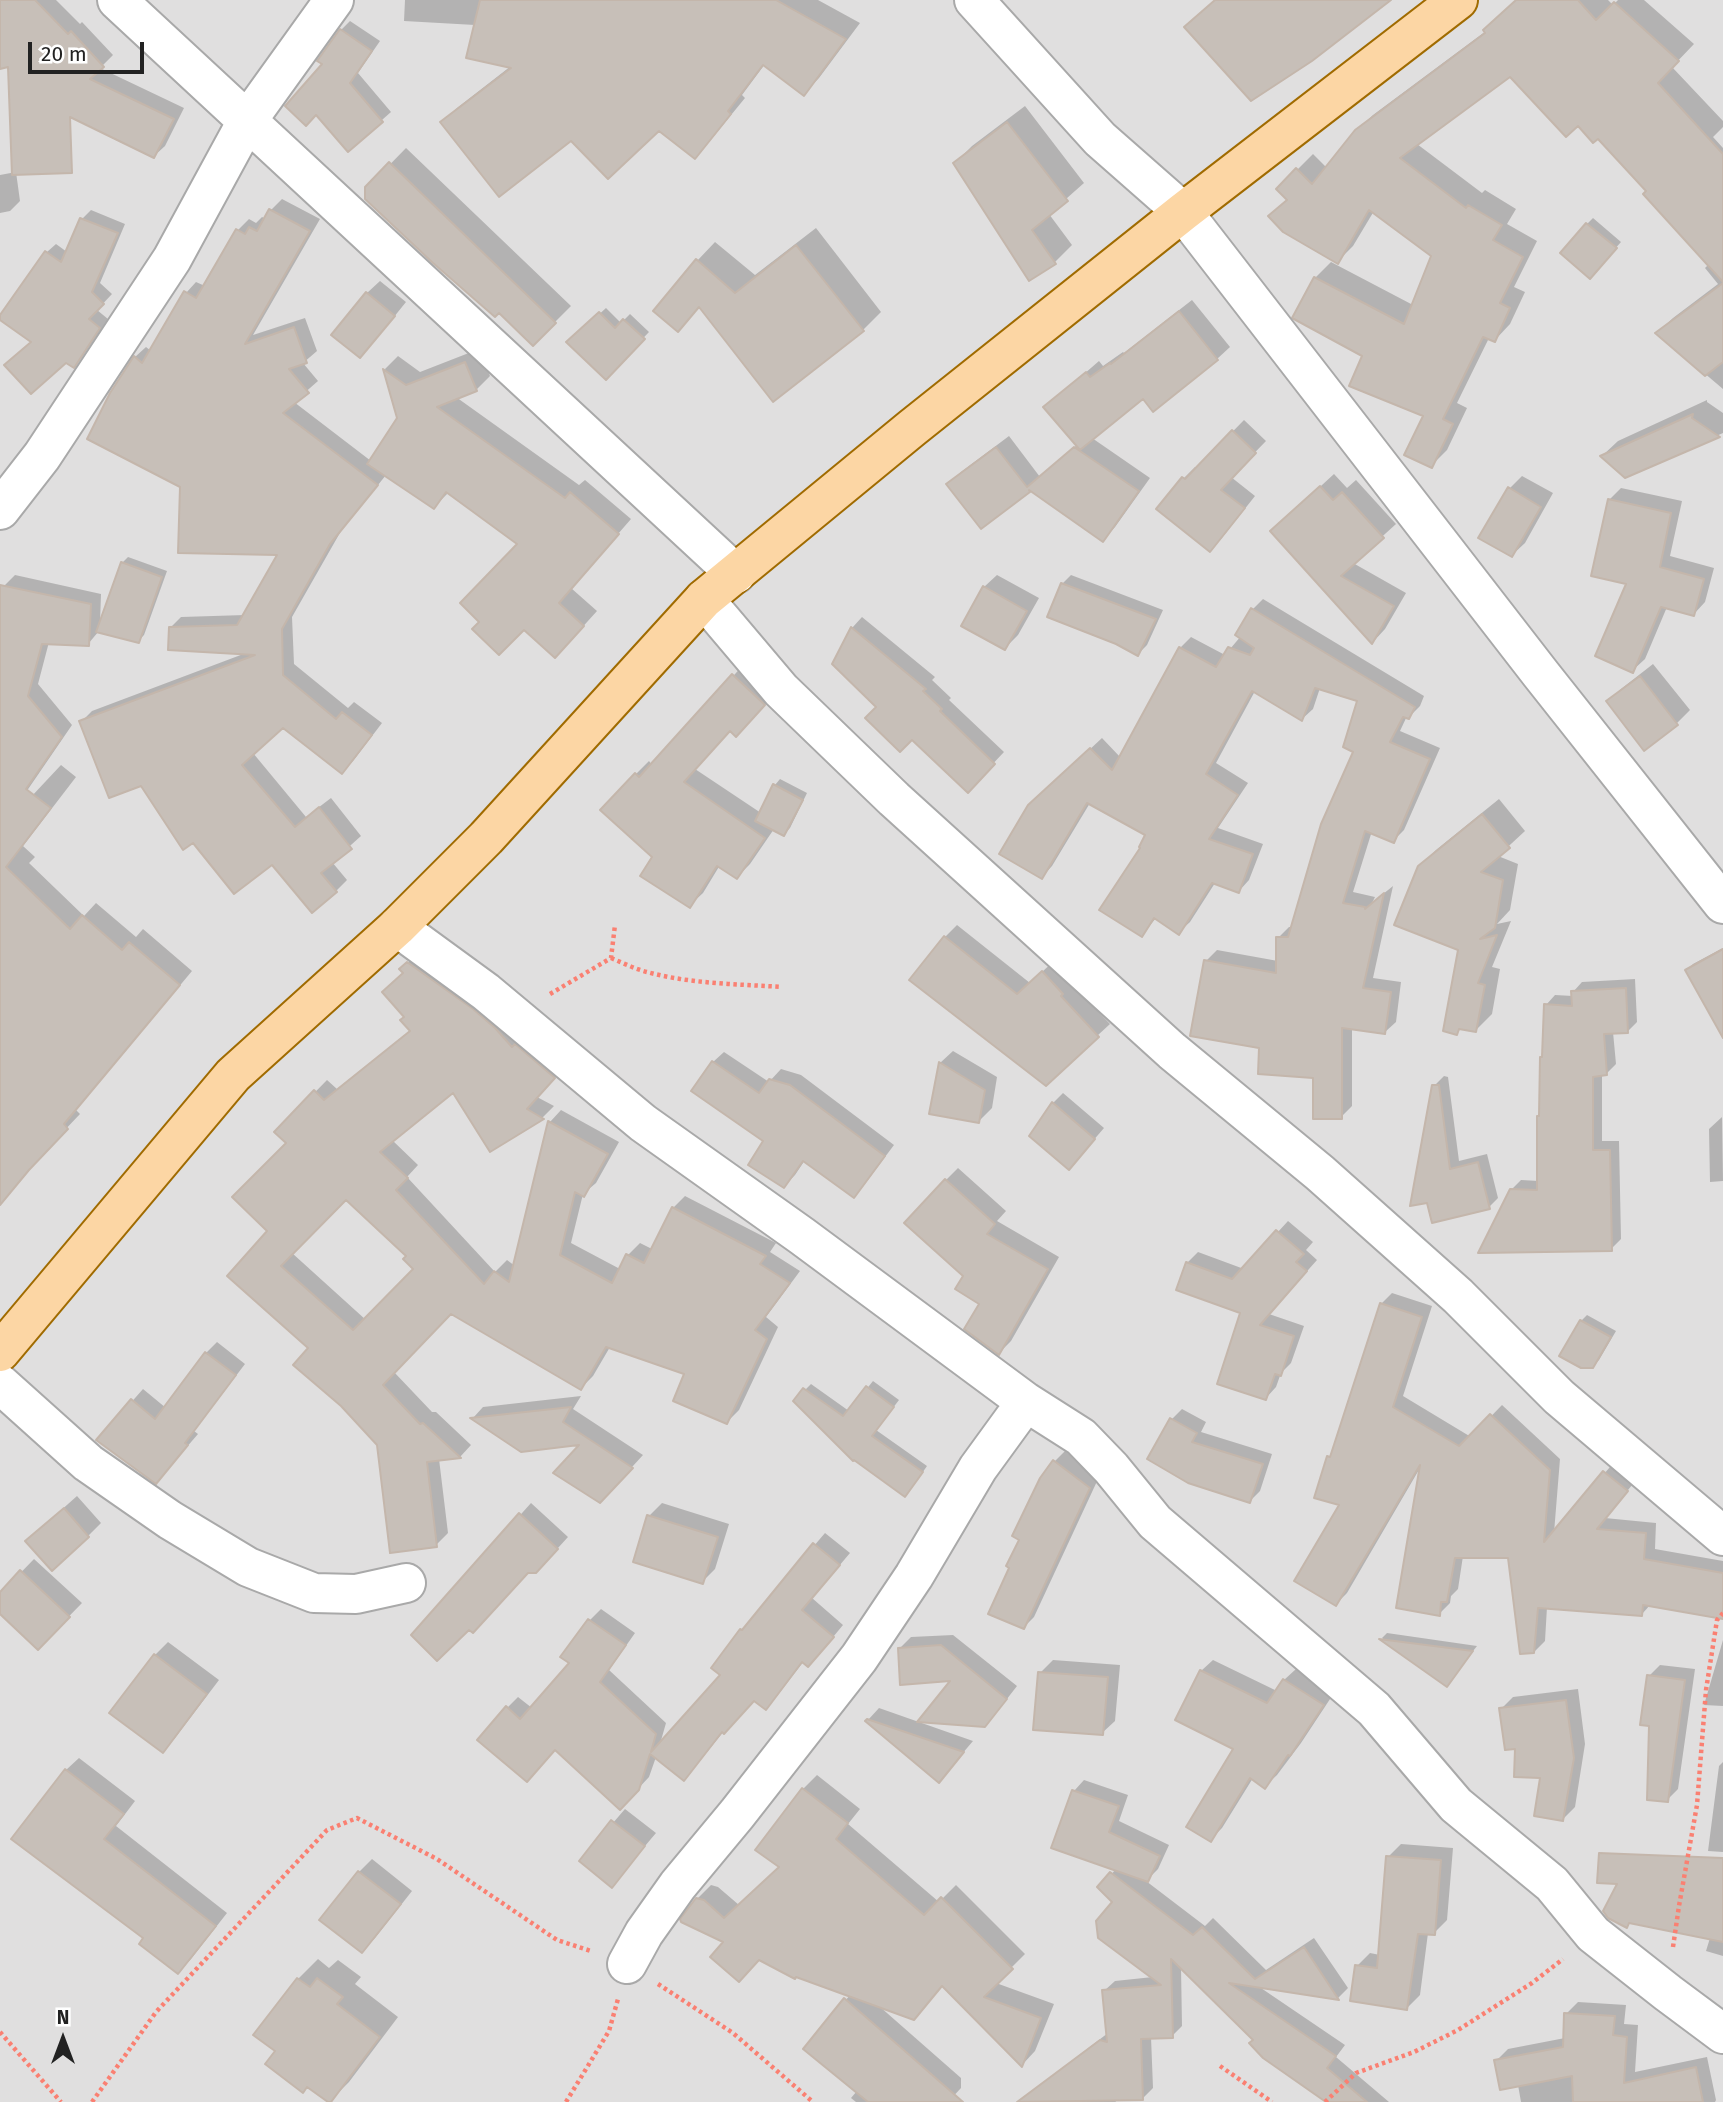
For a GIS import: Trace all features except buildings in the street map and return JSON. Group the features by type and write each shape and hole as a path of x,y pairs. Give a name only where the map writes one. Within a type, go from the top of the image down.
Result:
{"main road":[{"path":"0,1352 233,1075 397,927 486,838 704,599 912,428 1183,212 1458,0"}],"street":[{"path":"117,0 736,574"},
{"path":"0,510 42,456 172,259 247,121 334,0"},
{"path":"974,0 1100,139 1183,212 1540,673 1723,904"},
{"path":"704,599 781,690 894,799 1172,1051 1320,1173 1438,1279 1559,1397 1723,1536"},
{"path":"397,927 486,992 643,1123 802,1236 1026,1402 1081,1437 1111,1468 1155,1522 1374,1709 1456,1805 1552,1884 1594,1934 1723,2034"},
{"path":"0,1384 88,1463 170,1520 248,1567 314,1593 356,1594 407,1583"},
{"path":"627,1964 644,1933 678,1885 859,1658 914,1576 978,1468 1026,1402"}],"path":[{"path":"611,958 615,925"},
{"path":"611,958 644,972 674,978 782,987"},
{"path":"550,994 611,958"},
{"path":"1668,1993 1679,1906 1697,1805 1706,1690 1717,1620 1723,1612"},
{"path":"92,2102 156,2012 317,1840 327,1830 358,1818 437,1859 557,1940 627,1964 733,2033 813,2102"},
{"path":"1325,2102 1356,2073 1414,2052 1458,2029 1532,1983 1594,1934"},
{"path":"566,2102 610,2031 627,1964"},
{"path":"0,2032 61,2102"},
{"path":"1220,2066 1272,2102"}],"shaded area":[{"path":"0,0 1723,0 1723,2102 0,2102"}]}
